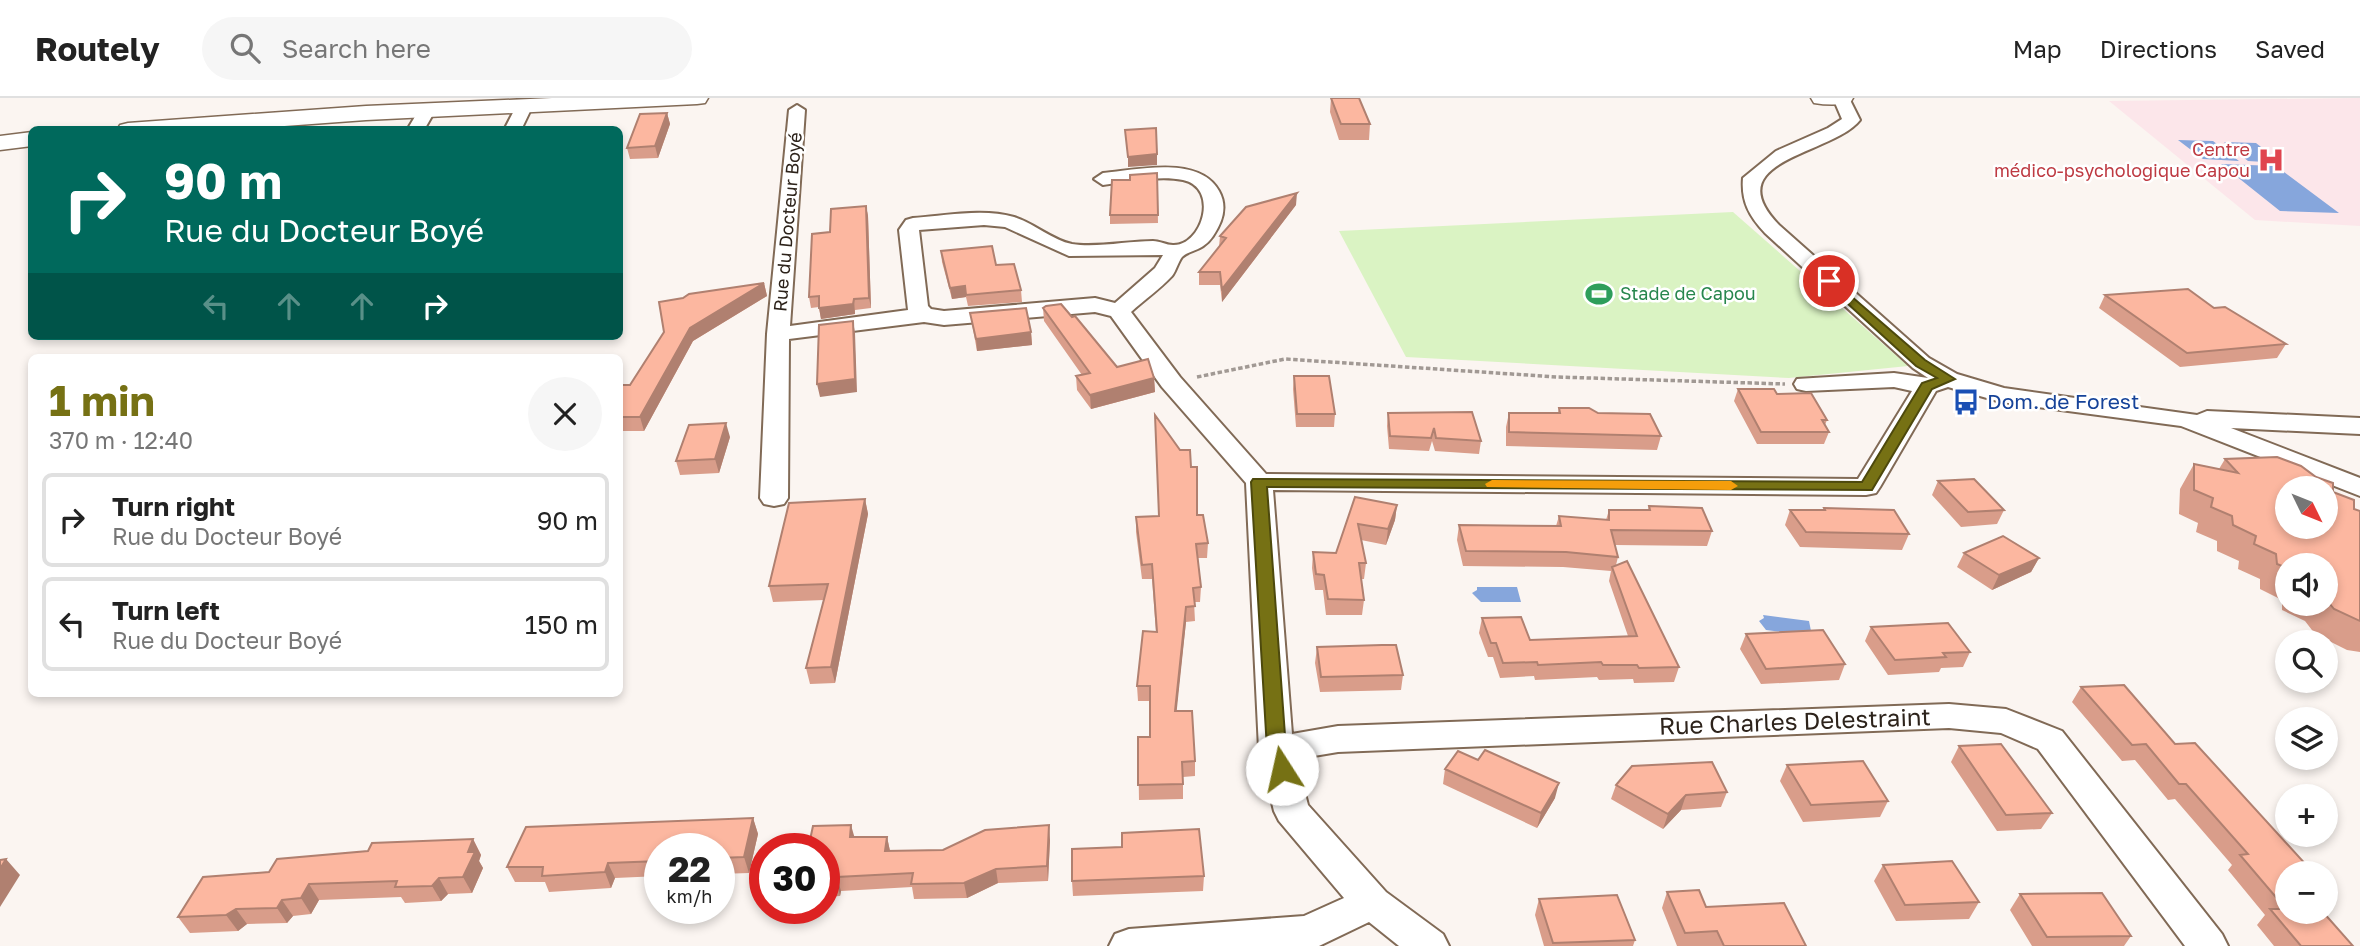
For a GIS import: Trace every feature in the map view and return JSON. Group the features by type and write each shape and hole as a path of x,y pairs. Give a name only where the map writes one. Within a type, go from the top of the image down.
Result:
{"main road":[{"path":"185,126 428,109 697,98"},
{"path":"1822,98 1842,98"},
{"path":"0,143 28,140"}],"street":[{"path":"1842,98 1851,120 1842,130 1801,145 1766,165 1752,177 1752,204 1757,214 1772,229 1906,350 1938,383"},
{"path":"514,126 526,105"},
{"path":"417,126 428,109"},
{"name":"Rue du Docteur Boyé","path":"774,498 778,334 797,110"},
{"path":"924,315 917,307 909,230 913,224 984,219 1009,222 1069,250 1156,247 1175,252 1194,245 1214,221 1216,203 1206,184 1188,175 1103,179"},
{"path":"1175,252 1164,272 1119,311 1171,382 1259,482 1276,749 1292,811 1372,903 1429,946"},
{"name":"Rue du Docteur Boyé","path":"778,334 924,315 944,318 1095,305 1119,311"},
{"path":"1806,384 1895,380 1938,383 2001,395 2186,419 2360,426"},
{"path":"1259,482 1866,487 1938,383"},
{"path":"2186,419 2360,488"},
{"name":"Rue Charles Delestraint","path":"1276,749 1338,739 1949,716 2006,721 2050,740 2208,946"},
{"path":"1129,946 1308,933 1372,903"}],"path":[{"path":"1171,382 1285,359 1557,377 1806,384"}],"shaded area":[{"name":"Centre médico-psychologique Capou","path":"2360,98 2360,226 2255,220 2109,101"}],"green space":[{"name":"Stade de Capou","path":"1733,212 1908,366 1789,378 1406,357 1339,231"}],"water":[{"path":"2178,140 2213,141 2239,161 2203,159"},
{"path":"2224,142 2256,143 2281,163 2248,161"},
{"path":"2221,164 2276,166 2339,213 2280,211"},
{"path":"1477,587 1517,587 1521,602 1481,602 1472,593"},
{"path":"1763,615 1809,621 1812,636 1766,630 1759,621 1764,618"}],"building":[{"path":"1331,98 1359,98 1370,124 1341,124"},
{"path":"667,113 655,146 627,148 640,114"},
{"path":"1156,128 1157,154 1128,157 1125,130"},
{"path":"1157,173 1158,215 1110,215 1112,180 1130,180 1130,175"},
{"path":"1297,193 1222,289 1220,272 1199,272 1226,238 1220,236 1246,207"},
{"path":"866,206 869,298 854,299 853,304 819,308 819,296 809,297 812,234 830,232 831,209"},
{"path":"992,246 996,265 1014,264 1021,290 966,295 965,286 950,288 941,251"},
{"path":"764,283 690,328 640,417 623,417 623,385 630,385 664,332 659,302 683,298 689,294"},
{"path":"2188,289 2214,308 2225,307 2286,344 2187,353 2105,295"},
{"path":"1061,304 1072,317 1075,316 1117,367 1148,359 1154,378 1090,395 1076,376 1090,373 1043,308"},
{"path":"1026,308 1031,332 976,339 970,313"},
{"path":"853,321 855,379 817,384 819,325"},
{"path":"1294,376 1329,376 1335,414 1297,414"},
{"path":"1738,389 1774,389 1777,394 1811,393 1827,420 1822,420 1829,432 1761,432"},
{"path":"1559,408 1589,408 1598,413 1650,414 1661,436 1509,432 1509,413 1560,413"},
{"path":"1472,412 1481,441 1436,438 1434,428 1431,438 1390,436 1388,413"},
{"path":"1155,415 1180,450 1190,450 1191,467 1197,467 1197,515 1203,515 1208,543 1196,544 1201,587 1193,588 1195,606 1186,607 1175,711 1192,711 1195,761 1182,762 1183,784 1138,785 1138,737 1150,737 1150,686 1137,686 1143,631 1157,632 1152,564 1142,565 1136,517 1159,516"},
{"path":"726,423 715,459 676,461 689,425"},
{"path":"2277,457 2301,466 2315,476 2275,476 2275,539 2338,539 2338,494 2354,500 2354,509 2360,511 2360,621 2338,611 2338,553 2275,554 2254,544 2256,536 2233,525 2232,516 2211,507 2213,498 2194,490 2194,464 2238,473 2225,459"},
{"path":"1974,479 2004,510 1968,512 1938,481"},
{"path":"1355,497 1397,505 1388,529 1358,524 1366,563 1359,563 1364,600 1328,599 1324,575 1316,574 1313,552 1336,553"},
{"path":"865,499 831,667 806,668 828,584 769,586 789,503"},
{"path":"1649,506 1702,508 1712,531 1611,530 1618,557 1566,552 1466,551 1459,525 1561,526 1559,516 1609,520 1609,510 1650,510"},
{"path":"1824,508 1894,510 1909,534 1806,532 1790,510 1825,510"},
{"path":"2003,536 2039,558 1999,575 1964,553"},
{"path":"1627,561 1679,667 1639,668 1637,665 1603,665 1601,662 1538,665 1537,662 1503,663 1496,643 1491,643 1482,618 1521,617 1530,640 1637,636 1612,567"},
{"path":"1948,623 1970,652 1943,653 1946,657 1895,660 1871,627"},
{"path":"1823,630 1845,664 1766,669 1746,634"},
{"path":"1396,645 1403,675 1321,677 1317,647"},
{"path":"2124,685 2175,744 2195,743 2275,831 2275,847 2290,847 2303,861 2275,861 2275,896 2240,855 2248,854 2186,784 2179,784 2146,744 2132,745 2081,687"},
{"path":"2001,744 2052,813 2006,815 1959,746"},
{"path":"1485,750 1559,783 1541,813 1445,769 1458,751 1478,760"},
{"path":"1863,761 1888,801 1811,805 1787,765"},
{"path":"1712,762 1727,792 1686,795 1668,814 1616,785 1632,766"},
{"path":"753,818 744,857 735,857 735,833 644,833 644,862 608,863 605,872 542,876 543,867 507,867 526,827"},
{"path":"851,825 850,837 887,837 885,851 943,850 985,830 1049,825 1047,866 996,869 964,883 911,884 913,873 840,877 840,833 812,833 813,826"},
{"path":"1199,829 1204,876 1072,881 1072,849 1122,847 1122,833"},
{"path":"473,839 468,852 475,852 463,877 439,878 432,886 395,887 397,881 309,884 301,898 282,900 277,908 236,909 226,915 178,917 203,877 269,872 277,859 368,851 372,843"},
{"path":"1952,861 1979,902 1905,905 1883,865"},
{"path":"1699,890 1706,907 1784,903 1806,946 1724,946 1717,931 1685,933 1667,892"},
{"path":"2102,893 2131,936 2047,937 2020,894"},
{"path":"1617,895 1635,940 1553,943 1539,899"},
{"path":"2283,924 2334,924 2353,946 2301,946"}],"slow traffic":[{"path":"1492,484 1731,486"}],"place":[{"name":"Centre médico-psychologique Capou","path":"2271,160"},
{"name":"Stade de Capou","path":"1599,294"},
{"name":"Dom. de Forest","path":"1966,402"}],"route":[{"path":"1282,769 1276,749 1259,482 1866,487 1927,386 1948,379 1920,363 1829,281"}]}
